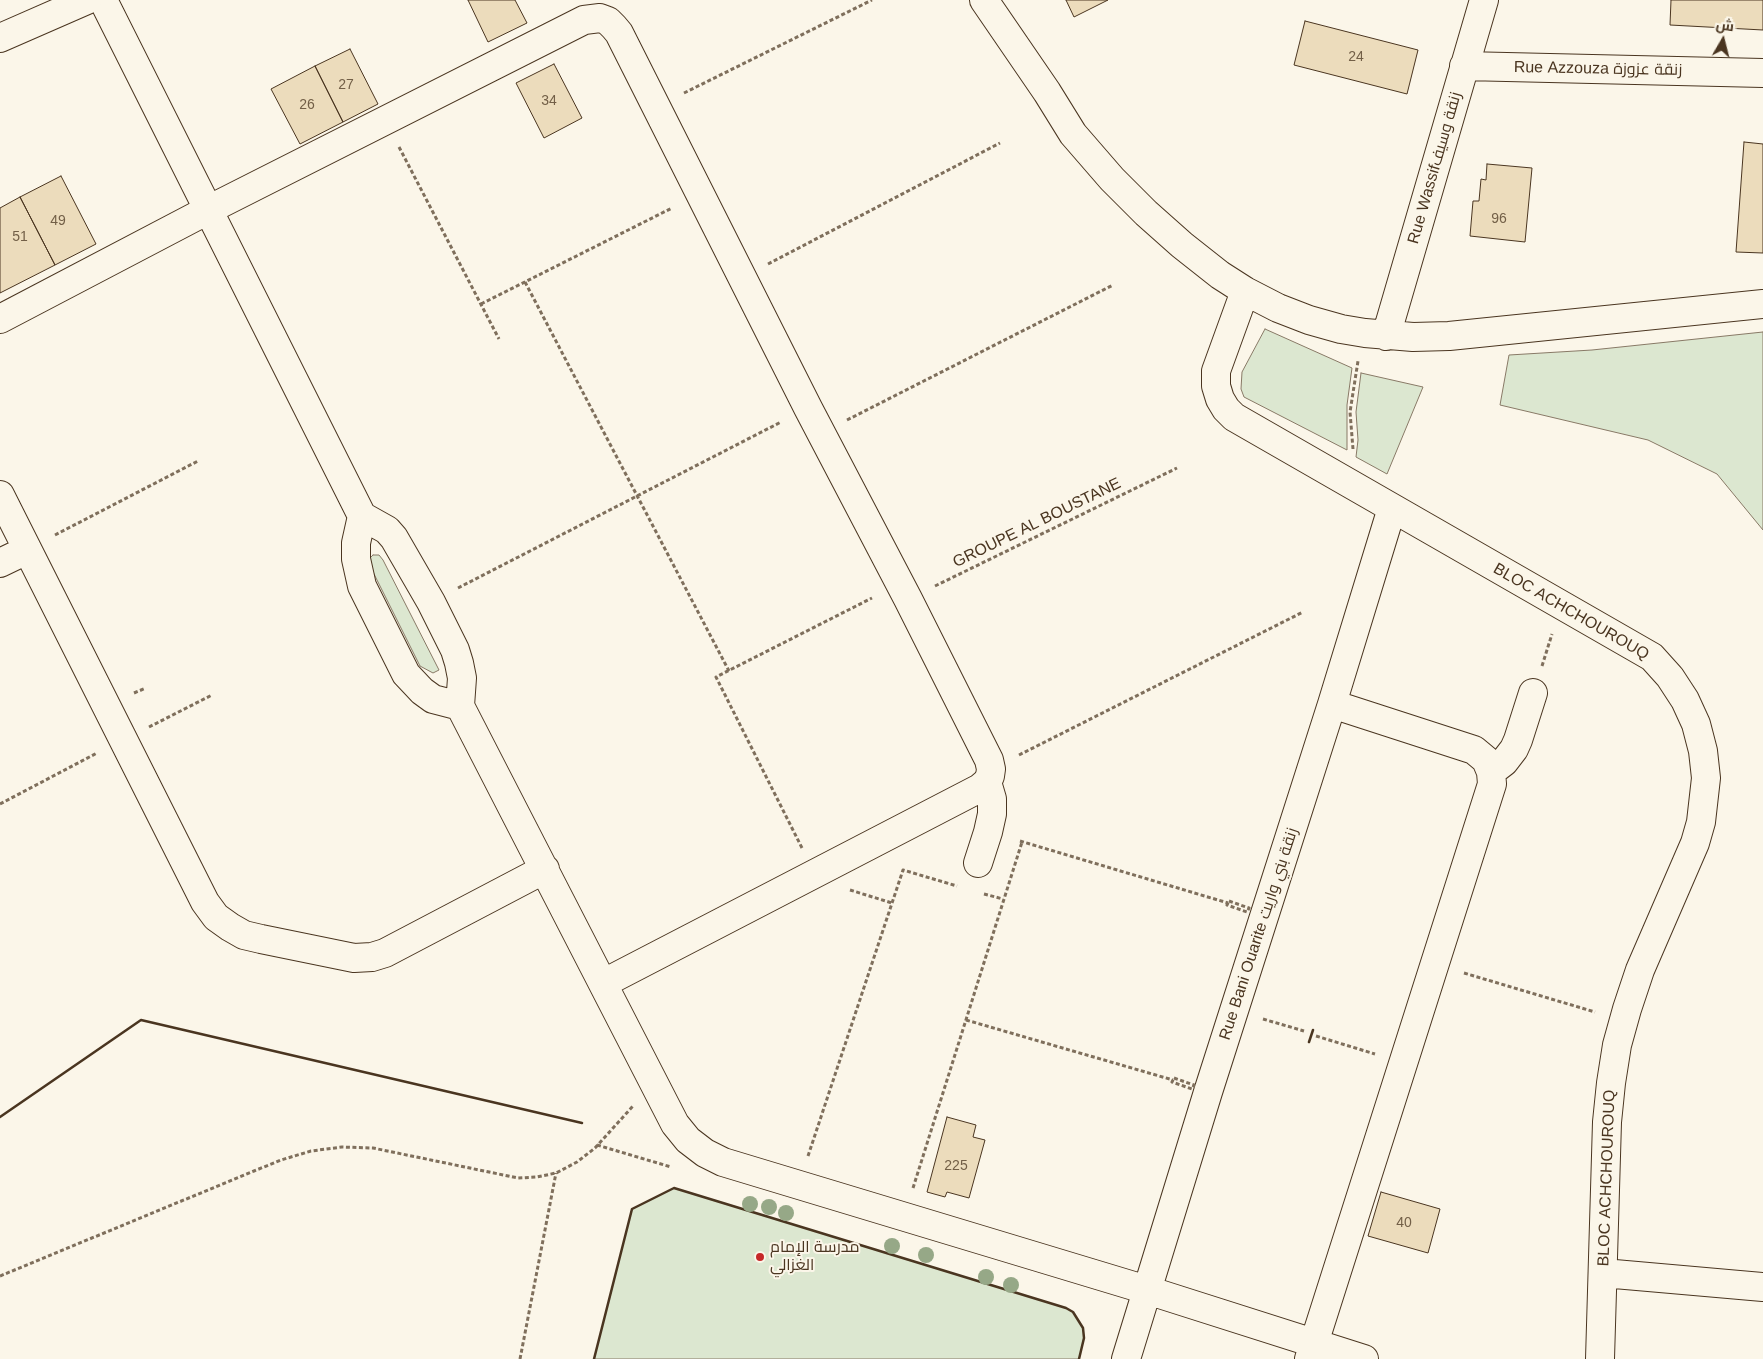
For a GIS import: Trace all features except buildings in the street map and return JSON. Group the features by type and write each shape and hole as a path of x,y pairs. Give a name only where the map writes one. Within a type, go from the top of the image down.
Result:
{"street":[{"path":"0,38 88,0"},
{"path":"103,0 362,516 387,530 394,538 431,602 459,663 462,692 460,706 675,1124 688,1140 705,1153 723,1162 1147,1290 1312,1351 1364,1359"},
{"path":"984,0 1047,92 1073,134 1112,178 1146,213 1220,275 1245,291 1278,308 1309,320 1341,329 1386,336 1413,337 1449,336 1763,304"},
{"name":"Rue Wassifزنقة وسيف","path":"1386,336 1484,0"},
{"path":"0,319 208,210 584,20 600,18 608,21 619,33 808,408 989,760 992,814 978,863"},
{"name":"Rue Azzouza زنقة عزوزة","path":"1464,66 1763,73"},
{"name":"BLOC ACHCHOUROUQ","path":"1245,291 1216,371 1216,386 1220,399 1226,409 1243,423 1652,657 1670,677 1685,700 1698,733 1703,751 1706,778 1701,822 1695,843 1640,970 1617,1046 1612,1074 1607,1122 1600,1359"},
{"path":"0,495 205,902 216,917 230,927 261,939 354,958 372,957 386,953 545,869"},
{"name":"Rue Bani Ouarite زنقة بني واريت","path":"1126,1359 1392,508"},
{"path":"362,516 356,543 356,559 362,586 406,674 413,684 433,699 460,706"},
{"path":"0,563 28,550"},
{"path":"1491,772 1504,762 1514,749 1534,693"},
{"path":"1312,1351 1492,784 1491,772 1486,760 1474,750 1332,704"},
{"path":"604,983 980,788 989,776"},
{"path":"1603,1273 1763,1287"}],"path":[{"path":"692,89 872,0"},
{"path":"386,120 499,339"},
{"path":"743,276 1000,143"},
{"path":"481,304 701,194"},
{"path":"525,282 729,671 716,677 815,872 822,882 892,903"},
{"path":"822,433 1113,285"},
{"path":"1353,456 1350,412 1358,362"},
{"path":"431,602 808,408"},
{"path":"28,550 198,461"},
{"name":"GROUPE AL BOUSTANE","path":"729,671 1177,468"},
{"path":"989,776 1303,612"},
{"path":"1534,693 1553,629"},
{"path":"988,832 1228,903"},
{"path":"904,1217 1022,842"},
{"path":"798,1185 903,870 958,886"},
{"path":"976,892 1003,899"},
{"path":"1434,964 1581,1008"},
{"path":"1234,1010 1304,1032"},
{"path":"966,1020 1173,1080"},
{"path":"1316,1036 1403,1062"},
{"path":"0,1276 281,1160 311,1151 342,1147 372,1148 518,1178 537,1177 556,1172 577,1162 595,1148 654,1082"},
{"path":"520,1359 556,1172"}],"green space":[{"path":"1265,329 1352,368 1347,405 1347,450 1244,397 1241,389 1242,372"},
{"path":"1763,332 1763,530 1717,474 1648,440 1500,405 1509,355 1592,350"},
{"path":"1361,373 1423,387 1387,474 1356,457 1358,440 1356,412"},
{"path":"373,555 379,555 383,560 439,670 433,673 420,666 369,564 369,559"},
{"name":"مدرسة الإمام الغزالي","path":"674,1188 1066,1308 1073,1312 1083,1328 1084,1338 1079,1359 594,1359 632,1209"}],"wall":[{"path":"0,1117 141,1020 582,1123"},
{"path":"1309,1042 1313,1030"},
{"path":"594,1359 632,1209 674,1188 1066,1308 1073,1312 1083,1328 1084,1338 1079,1359"}],"place":[{"name":"مدرسة الإمام الغزالي","path":"760,1257"}]}
